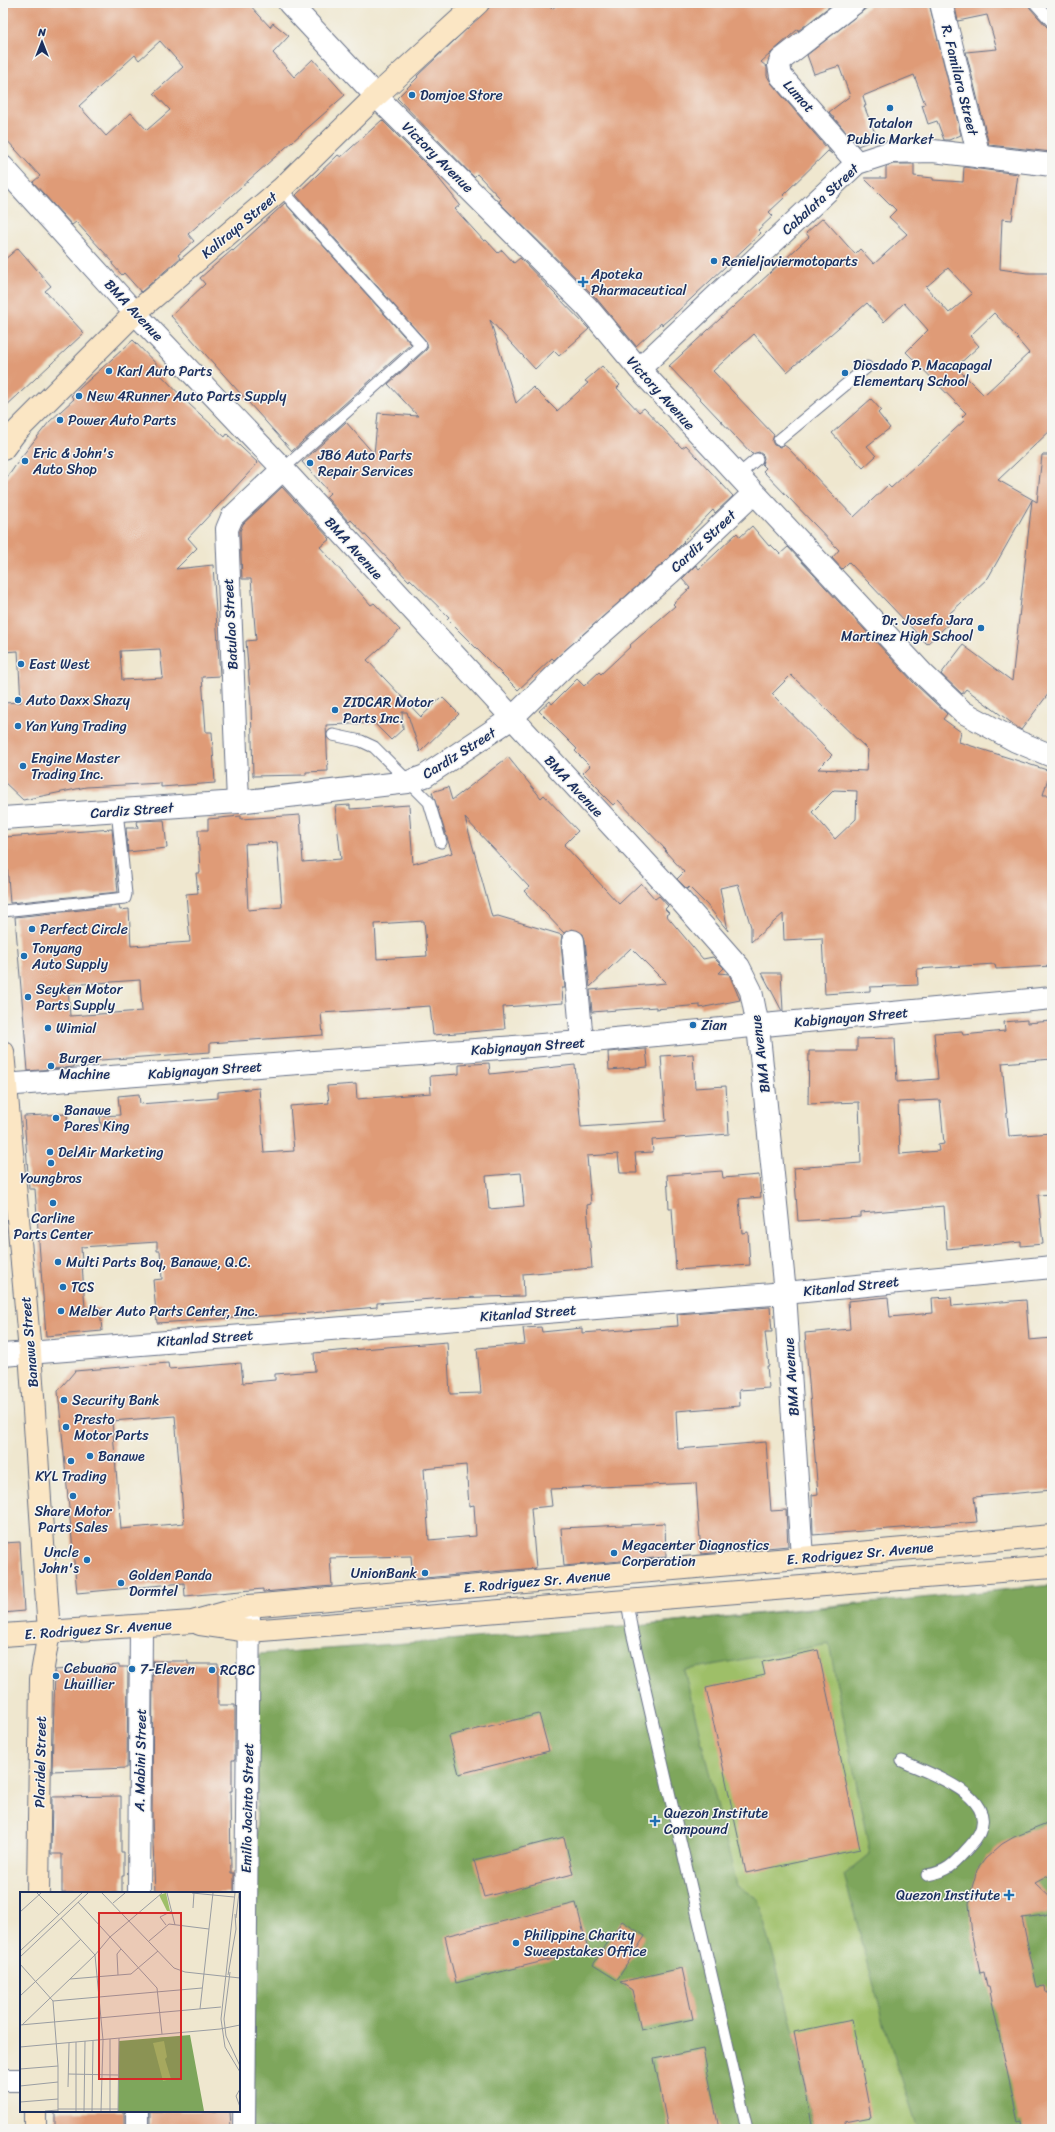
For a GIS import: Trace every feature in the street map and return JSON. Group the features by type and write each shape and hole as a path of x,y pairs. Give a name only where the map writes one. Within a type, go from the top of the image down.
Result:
{"main road":[{"name":"Kaliraya Street","path":"3,449 20,428 135,313 281,189 376,96 478,3"},
{"name":"Banawe Street","path":"3,1052 30,1352 48,1632"},
{"name":"E. Rodriguez Sr. Avenue","path":"3,1635 141,1627 192,1622 249,1606 1052,1536"},
{"name":"E. Rodriguez Sr. Avenue","path":"192,1622 249,1631 1052,1567"},
{"name":"Plaridel Street","path":"38,1892 41,1679 48,1632"},
{"path":"35,2112 35,2129"}],"street":[{"name":"Victory Avenue","path":"288,3 376,96 587,308 639,369 753,494 924,675 963,712 1016,741 1052,756"},
{"name":"Lumot","path":"854,3 781,60 779,65 781,76 857,162"},
{"name":"R. Familara Street","path":"941,3 979,157"},
{"name":"Cabalata Street","path":"639,369 857,162 891,152 934,151 1052,165"},
{"name":"BMA Avenue","path":"3,167 135,313 283,469 682,902 739,967 751,991 758,1026 785,1292 802,1558"},
{"name":"Batulao Street","path":"238,802 227,529 232,517 283,469"},
{"name":"Cardiz Street","path":"3,818 238,802 408,782 425,776 512,718 567,664 670,573 753,494"},
{"path":"573,941 582,1042"},
{"name":"Kabignayan Street","path":"5,1084 582,1042 1052,998"},
{"name":"Kitanlad Street","path":"3,1355 785,1292 1052,1267"},
{"name":"Emilio Jacinto Street","path":"244,2129 241,2083 249,1606"},
{"name":"A. Mabini Street","path":"139,1892 141,1627"},
{"path":"3,2080 20,2080"},
{"path":"137,2112 137,2129"}],"lane":[{"path":"1035,3 1052,22"},
{"path":"281,189 421,345 283,469"},
{"path":"779,440 868,367"},
{"path":"737,476 757,459"},
{"path":"333,736 361,741 374,747 429,802 441,842"},
{"path":"3,910 125,898 126,894 117,811"},
{"path":"627,1601 632,1632 747,2129"},
{"path":"902,1761 965,1791 979,1805 981,1813 982,1820 978,1838 948,1870 927,1874"}],"green space":[{"name":"Quezon Institute Compound","path":"1052,1585 1052,2129 921,2129 917,2126 887,2034 844,1875 870,1854 829,1644 684,1670 737,1886 758,1899 794,2032 813,2129 252,2129 259,1654 647,1625"},
{"path":"858,1603 967,2129 762,2129 647,1625"}],"building":[{"path":"3,3 248,3 270,27 273,23 289,36 273,53 294,77 313,59 345,95 188,234 194,241 178,255 180,258 141,292 124,273 122,275 112,264 113,262 76,222 72,225 33,182 40,176 3,136","holes":["160,41 183,67 154,93 170,110 147,130 131,113 106,136 79,106 135,55 139,60"]},
{"path":"494,3 546,3 552,9 559,3 834,3 798,31 798,29 761,62 767,67 767,76 772,84 832,154 828,151 783,195 785,197 769,212 773,216 758,230 761,233 676,313 662,325 661,323 636,346 596,298 499,202 501,199 477,174 474,177 397,98 418,77 417,76"},
{"path":"873,3 929,3 961,135 949,140 944,140 937,121 928,124 922,105 925,104 914,75 863,96 866,106 864,106 877,138 858,146 829,112 850,96 839,66 814,74 807,55"},
{"path":"954,3 1028,3 1030,8 1047,27 1052,29 1052,152 989,145 966,52 997,49 987,15 958,21"},
{"path":"382,120 432,170 460,205 455,209 484,241 486,240 498,253 502,250 514,263 520,258 589,329 559,356 554,351 535,369 490,320 516,403 533,387 557,411 588,383 585,381 602,366 620,385 617,388 639,412 644,408 682,448 686,445 733,496 715,513 713,510 662,564 554,660 552,658 518,690 447,619 449,617 410,579 409,581 351,520 349,522 326,497 330,493 302,462 346,422 374,454 378,413 418,416 388,384 426,350 428,347 426,341 296,195 338,155 341,157"},
{"path":"893,164 914,164 914,176 933,178 933,180 963,182 964,167 1018,174 1012,220 1002,219 1000,269 1027,273 1052,273 1052,429 998,480 1037,502 1042,455 1052,455 1052,689 1021,730 966,689 962,694 941,674 963,645 1012,681 1032,500 988,578 949,614 954,619 927,644 849,562 842,569 832,558 839,550 763,471 766,468 762,464 764,458 763,455 759,452 752,454 669,366 809,237 806,233 823,218 855,254 860,249 874,264 907,234 889,217 896,210 864,178 886,178 886,167","holes":["948,268 972,294 949,313 926,287","867,303 884,322 904,303 928,330 906,352 966,413 962,417 965,420 891,488 888,485 854,517 788,448 784,445 780,447 774,445 772,441 774,435 713,371 754,334 787,372","994,313 1018,338 1017,339 1029,353 984,395 956,367 979,346 970,336"]},
{"path":"285,203 411,344 292,451 171,316 205,284 200,278 232,250 233,251"},
{"path":"18,248 51,286 45,291 84,333 3,409 3,261"},
{"path":"133,340 164,372 160,374 189,404 225,437 227,434 258,463 188,538 197,548 176,569 213,565 220,676 202,677 206,732 212,732 215,783 161,787 161,783 86,787 23,800 3,781 3,703 21,702 18,651 3,652 3,489 7,478 22,456 49,422 74,399 71,396","holes":["160,649 163,678 122,680 120,651"]},
{"path":"871,399 881,410 878,413 890,428 867,446 876,456 863,468 832,433"},
{"path":"282,487 330,539 320,547 371,605 374,603 400,630 367,660 421,717 442,697 459,714 420,752 407,712 402,712 403,729 391,740 374,723 326,725 328,771 306,772 306,775 253,776 251,704 246,641 256,640 251,579 242,579 240,531 243,524"},
{"path":"752,526 769,546 771,545 780,554 788,547 915,684 947,714 943,719 961,732 959,742 1050,771 1043,795 1052,795 1052,966 996,969 995,964 917,969 918,985 870,987 870,991 825,994 822,938 784,940 783,914 751,942 751,927 738,884 720,888 728,931 707,905 689,887 687,889 677,879 684,872 665,851 666,850 618,800 613,805 583,773 590,766 575,751 577,749 539,711 550,701 552,704 577,679 584,686 599,672 601,674 631,646 630,645 675,606 673,604 690,588 682,579 696,565 699,569 737,533 740,537","holes":["791,675 868,750 866,771 818,769 832,755 772,694","834,790 857,791 856,819 835,839 812,812"]},
{"path":"508,757 541,798 544,795 578,831 564,845 619,904 641,883 655,899 659,896 668,906 665,909 669,913 666,915 703,959 713,957 724,968 719,973 729,974 740,1000 700,1008 700,1005 592,1012 590,990 666,983 631,948 590,987 583,934 572,929 564,933 524,891 529,887 465,818 492,917 498,916 562,935 561,942 565,988 562,988 563,1003 503,1007 505,1029 433,1035 430,1006 321,1013 323,1035 210,1043 210,1052 74,1062 74,1067 28,1071 15,917 119,906 120,910 129,909 131,946 190,942 186,894 198,893 196,873 200,873 198,830 208,830 208,819 241,816 241,819 300,815 303,862 341,859 335,806 350,805 350,809 409,805 413,864 452,853 432,792 448,787 452,800","holes":["277,842 282,907 248,910 245,844","424,921 427,956 377,959 375,924","140,980 142,1011 70,1016 68,985"]},
{"path":"164,820 167,848 128,852 126,828 138,828 137,821"},
{"path":"112,829 118,892 10,903 5,837"},
{"path":"762,973 781,973 783,1011 782,1011"},
{"path":"1027,1020 1027,1023 1052,1021 1052,1059 1002,1063 1009,1136 1052,1133 1052,1194 1038,1195 1043,1244 1021,1246 1021,1242 947,1249 944,1206 861,1213 861,1217 798,1221 794,1168 861,1163 859,1102 808,1104 809,1051 857,1051 857,1039 895,1038 897,1082 938,1079 934,1033 962,1031 963,1035 1005,1031 1004,1022","holes":["940,1100 944,1144 938,1145 939,1151 900,1154 898,1102"]},
{"path":"646,1049 648,1067 609,1070 608,1052"},
{"path":"693,1054 695,1088 726,1086 729,1134 652,1140 653,1152 635,1153 637,1173 620,1173 618,1154 587,1156 591,1204 587,1205 592,1268 523,1274 524,1296 446,1298 377,1303 377,1307 311,1313 157,1323 153,1280 162,1279 160,1251 157,1251 157,1242 81,1247 85,1309 100,1308 102,1331 46,1336 35,1189 29,1189 24,1116 67,1114 68,1128 101,1126 100,1116 120,1115 118,1096 139,1094 140,1104 218,1098 218,1092 259,1088 264,1153 294,1151 290,1106 329,1103 327,1086 356,1084 357,1099 431,1093 430,1076 459,1074 459,1065 489,1063 490,1074 575,1065 581,1127 666,1121 661,1056","holes":["521,1173 524,1206 489,1209 486,1176"]},
{"path":"722,1171 723,1178 759,1175 761,1197 739,1199 742,1233 748,1232 750,1265 676,1270 672,1208 669,1208 667,1175"},
{"path":"888,1297 890,1317 933,1313 932,1298 951,1297 952,1306 1026,1300 1029,1340 1052,1338 1052,1490 974,1497 977,1522 813,1535 812,1495 818,1494 805,1333 850,1329 848,1301"},
{"path":"770,1307 772,1332 765,1332 769,1366 767,1366 769,1388 739,1390 740,1406 676,1411 678,1449 766,1442 771,1511 786,1510 788,1546 701,1554 696,1483 550,1489 552,1506 531,1508 536,1568 413,1579 411,1556 330,1558 332,1586 263,1592 263,1589 185,1596 184,1583 77,1593 58,1391 75,1371 168,1363 169,1369 241,1363 243,1383 275,1380 275,1374 315,1371 314,1353 447,1342 450,1394 481,1393 477,1348 525,1344 523,1328 541,1327 542,1332 582,1328 582,1333 678,1326 677,1314","holes":["175,1416 184,1523 121,1529 112,1421","466,1465 469,1506 474,1505 476,1536 429,1540 424,1469"]},
{"name":"Megacenter Diagnostics Corperation","path":"665,1523 666,1557 564,1566 561,1528"},
{"path":"20,1542 24,1611 3,1613 3,1543"},
{"path":"818,1650 860,1849 746,1873 706,1688 765,1675 762,1662"},
{"path":"153,1661 188,1661 188,1664 218,1664 218,1705 235,1705 235,1760 232,1760 232,1791 230,1791 231,1873 234,1873 234,1892 155,1892 152,1818"},
{"path":"119,1665 119,1667 128,1667 127,1768 52,1771 55,1670"},
{"path":"539,1714 549,1751 459,1774 449,1736"},
{"path":"121,1796 121,1852 124,1852 122,1892 62,1892 62,1854 51,1854 52,1797"},
{"path":"1052,1822 1052,1874 1035,1883 1052,1899 1051,1912 1045,1915 1022,1918 1037,1987 1045,1986 1046,1993 1052,1992 1052,2129 1023,2129 1022,2121 1018,2122 989,1987 987,1987 984,1972 980,1973 972,1936 969,1904 977,1870 985,1859 1002,1844 1014,1837"},
{"path":"564,1837 573,1874 484,1897 474,1860"},
{"name":"Philippine Charity Sweepstakes Office","path":"576,1903 588,1950 456,1983 445,1936"},
{"name":"Philippine Charity Sweepstakes Office","path":"622,1921 645,1936 617,1980 593,1965"},
{"name":"Philippine Charity Sweepstakes Office","path":"682,1968 693,2019 641,2030 632,1990 620,1982"},
{"path":"852,2020 871,2117 845,2122 846,2129 813,2129 794,2032"},
{"path":"703,2049 719,2129 668,2129 654,2059"},
{"path":"55,2112 124,2112 124,2129 55,2129"},
{"path":"150,2112 229,2112 230,2129 150,2129"}],"place":[{"name":"Domjoe Store","path":"412,95"},
{"name":"Tatalon Public Market","path":"890,108"},
{"name":"Renieljaviermotoparts","path":"714,261"},
{"name":"Apoteka Pharmaceutical","path":"583,282"},
{"name":"Karl Auto Parts","path":"109,371"},
{"name":"Diosdado P. Macapagal Elementary School","path":"845,373"},
{"name":"New 4Runner Auto Parts Supply","path":"79,396"},
{"name":"Power Auto Parts","path":"60,420"},
{"name":"Eric & John's Auto Shop","path":"25,461"},
{"name":"JB6 Auto Parts Repair Services","path":"310,463"},
{"name":"Dr. Josefa Jara Martinez High School","path":"981,628"},
{"name":"East West","path":"21,664"},
{"name":"Auto Daxx Shazy","path":"18,700"},
{"name":"ZIDCAR Motor Parts Inc.","path":"335,710"},
{"name":"Yan Yung Trading","path":"18,726"},
{"name":"Engine Master Trading Inc.","path":"23,766"},
{"name":"Perfect Circle","path":"32,929"},
{"name":"Tonyang Auto Supply","path":"24,956"},
{"name":"Seyken Motor Parts Supply","path":"28,997"},
{"name":"Zian","path":"693,1025"},
{"name":"Wimial","path":"48,1028"},
{"name":"Burger Machine","path":"51,1066"},
{"name":"Banawe Pares King","path":"56,1118"},
{"name":"DelAir Marketing","path":"50,1152"},
{"name":"Youngbros","path":"51,1163"},
{"name":"Carline Parts Center","path":"53,1203"},
{"name":"Multi Parts Boy, Banawe, Q.C.","path":"58,1262"},
{"name":"TCS","path":"63,1287"},
{"name":"Melber Auto Parts Center, Inc.","path":"61,1311"},
{"name":"Security Bank","path":"64,1400"},
{"name":"Presto Motor Parts","path":"66,1427"},
{"name":"Banawe","path":"90,1456"},
{"name":"KYL Trading","path":"71,1461"},
{"name":"Share Motor Parts Sales","path":"73,1496"},
{"name":"Megacenter Diagnostics Corperation","path":"614,1553"},
{"name":"Uncle John's","path":"87,1560"},
{"name":"UnionBank","path":"425,1573"},
{"name":"Golden Panda Dormtel","path":"121,1583"},
{"name":"7-Eleven","path":"132,1669"},
{"name":"RCBC","path":"212,1670"},
{"name":"Cebuana Lhuillier","path":"56,1676"},
{"name":"Quezon Institute Compound","path":"655,1821"},
{"name":"Quezon Institute","path":"1009,1895"},
{"name":"Philippine Charity Sweepstakes Office","path":"516,1943"}]}
